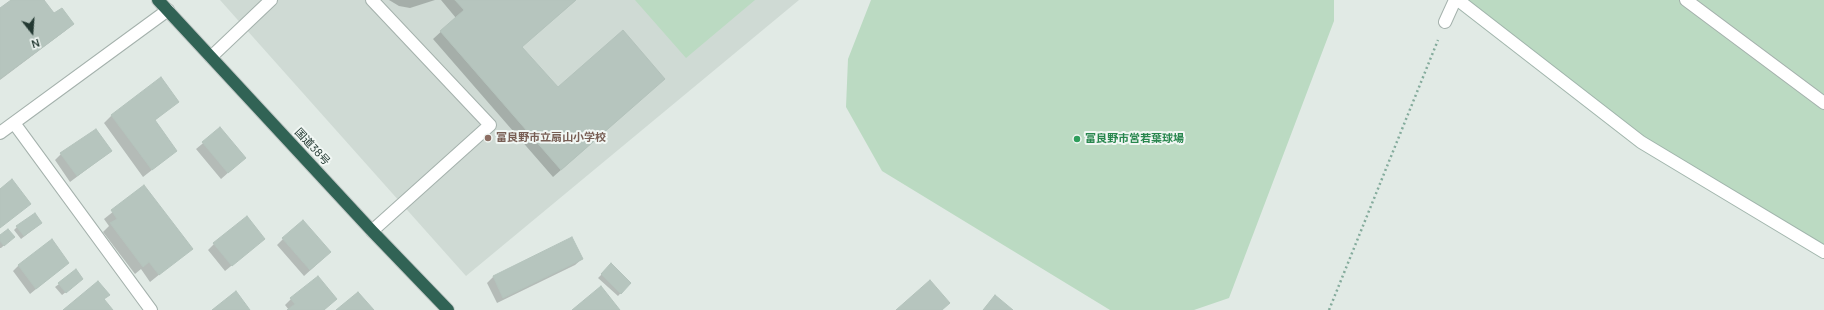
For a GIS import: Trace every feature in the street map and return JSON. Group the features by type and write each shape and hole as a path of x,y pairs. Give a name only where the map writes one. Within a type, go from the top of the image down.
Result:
{"highway":[{"name":"国道38号","path":"158,0 372,231 448,310"}],"street":[{"path":"211,57 271,0"},
{"path":"372,0 490,125 372,231"},
{"path":"1445,22 1455,0"},
{"path":"1458,0 1641,142 1824,252"},
{"path":"1686,0 1824,103"},
{"path":"0,133 168,10"},
{"path":"14,123 151,310"}],"path":[{"path":"1329,310 1445,22"}],"shaded area":[{"name":"富良野市立扇山小学校","path":"220,0 799,0 466,276"}],"green space":[{"path":"635,0 755,0 686,58"},
{"name":"富良野市営若葉球場","path":"871,0 1334,0 1334,21 1229,298 1194,310 1110,310 882,171 846,107 848,59"},
{"path":"1458,0 1824,0 1824,252 1641,142"}],"building":[{"path":"11,0 44,0 54,13 62,8 74,24 0,79 0,8"},
{"path":"455,0 576,0 522,47 558,87 623,30 665,79 561,170 440,31 464,10"},
{"path":"161,77 179,102 155,120 177,151 152,170 111,115"},
{"path":"220,127 246,158 228,173 202,142"},
{"path":"96,129 112,151 77,176 60,153"},
{"path":"12,179 31,204 0,228 0,189"},
{"path":"144,185 193,249 159,275 149,262 143,267 110,223 117,219 111,210"},
{"path":"35,213 42,223 24,236 16,226"},
{"path":"247,216 265,239 232,266 213,243"},
{"path":"303,220 331,252 310,270 282,238"},
{"path":"8,229 15,237 4,246 0,241 0,235"},
{"path":"572,237 583,259 503,298 493,276"},
{"path":"52,239 69,263 36,289 18,265"},
{"path":"611,263 631,283 621,294 601,274"},
{"path":"76,269 83,279 66,293 58,283"},
{"path":"318,276 337,299 324,310 287,310 295,304 290,298"},
{"path":"930,280 950,303 942,310 896,310"},
{"path":"98,281 110,295 104,299 113,310 63,310"},
{"path":"601,286 620,310 572,310"},
{"path":"236,291 250,310 212,310"},
{"path":"358,292 374,310 336,310"},
{"path":"995,295 1013,310 983,310"}],"place":[{"name":"富良野市立扇山小学校","path":"488,138"},
{"name":"富良野市営若葉球場","path":"1077,139"}]}
